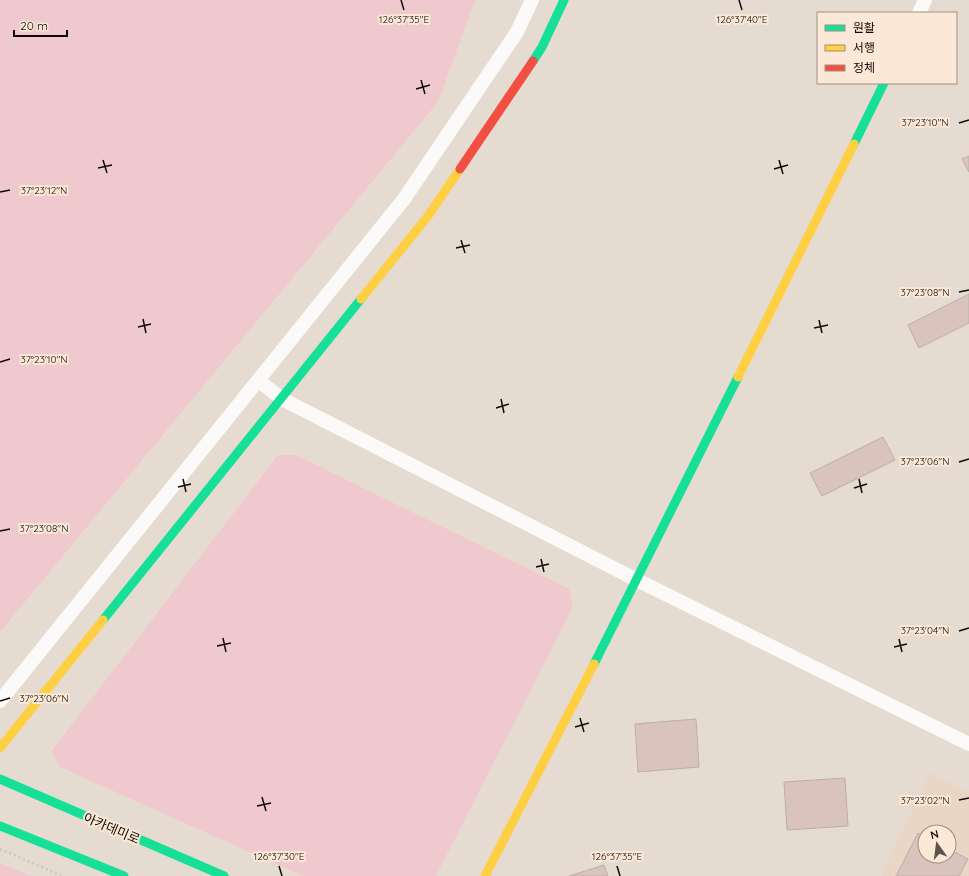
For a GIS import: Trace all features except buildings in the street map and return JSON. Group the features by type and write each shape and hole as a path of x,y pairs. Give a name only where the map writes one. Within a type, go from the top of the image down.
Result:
{"street":[{"path":"0,701 404,199 517,32 532,0"},
{"path":"0,748 428,216 542,46 564,0"},
{"path":"919,12 925,0"},
{"path":"485,876 637,580 884,84"},
{"path":"259,381 282,399 637,580 969,744"},
{"name":"아카데미로","path":"0,779 224,876"},
{"path":"0,826 124,876"}],"path":[{"path":"0,849 62,876"}],"shaded area":[{"path":"0,0 475,0 438,102 0,632"},
{"path":"278,455 296,455 569,589 573,607 436,876 303,876 60,767 51,752"},
{"path":"930,773 969,792 969,876 881,876"},
{"path":"0,863 31,876 0,876"}],"traffic: fast":[{"path":"533,61 542,47 564,0"},
{"path":"854,144 884,84"},
{"path":"103,620 361,299"},
{"path":"594,664 738,377"},
{"path":"0,779 224,876"},
{"path":"0,826 124,876"}],"traffic: slow":[{"path":"738,377 854,144"},
{"path":"361,299 428,216 460,169"},
{"path":"0,748 103,620"},
{"path":"485,876 594,664"}],"traffic: jam":[{"path":"460,169 533,61"}]}
